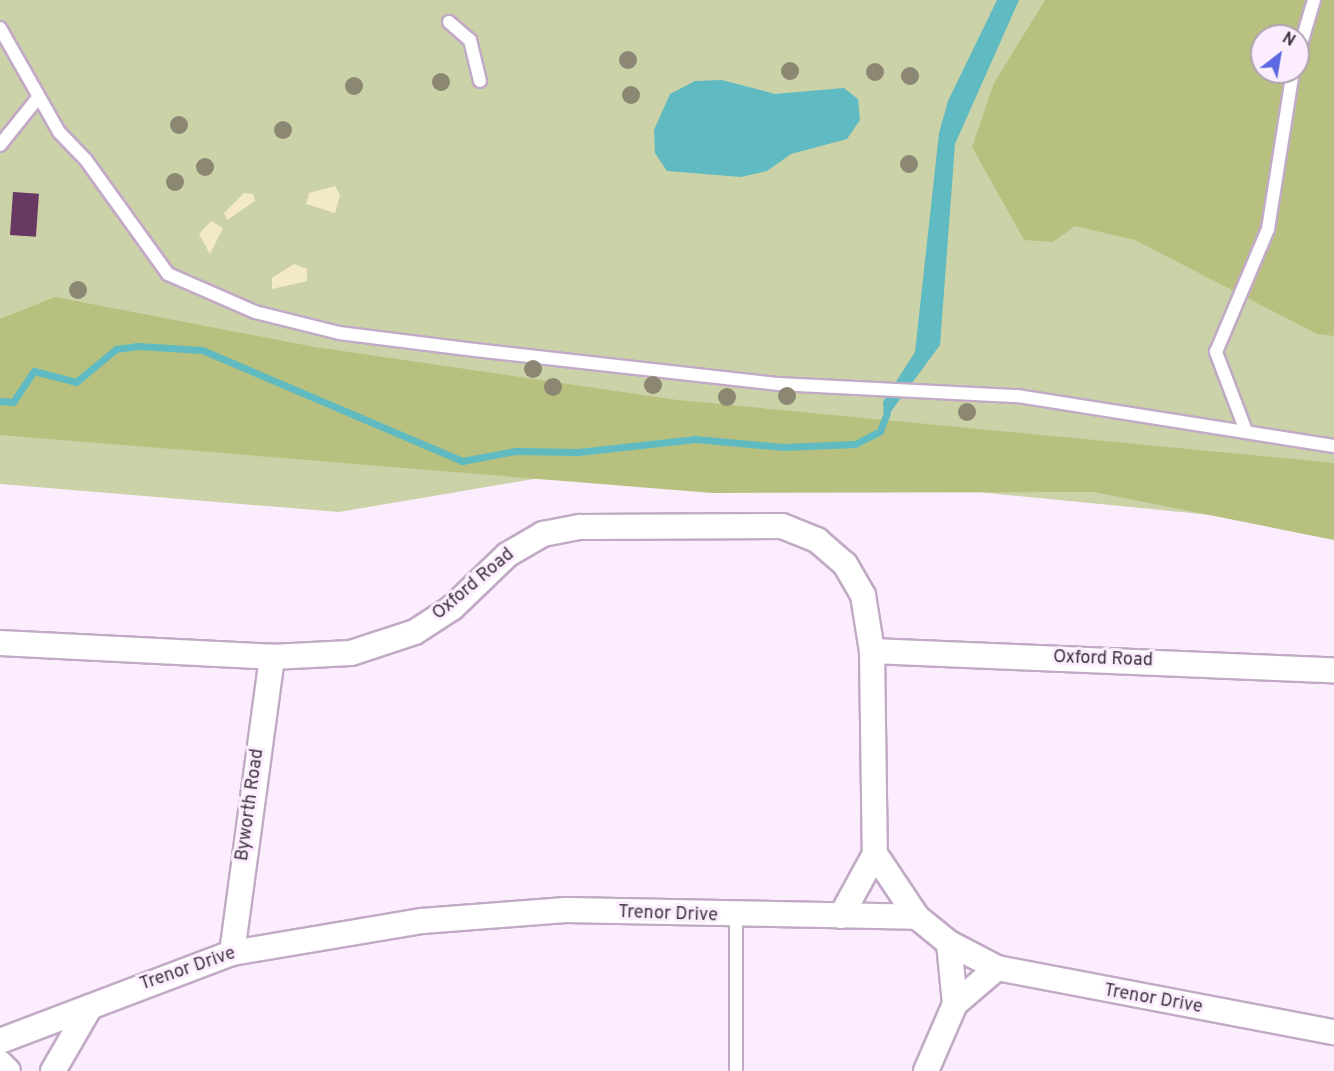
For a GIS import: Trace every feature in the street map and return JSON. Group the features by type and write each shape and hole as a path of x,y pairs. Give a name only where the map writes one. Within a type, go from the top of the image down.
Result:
{"street":[{"name":"Oxford Road","path":"0,643 272,657 351,653 415,632 452,608 507,555 543,534 580,527 687,524 782,526 817,540 845,564 863,596 872,651 875,854 841,916"},
{"name":"Oxford Road","path":"872,651 1334,670"},
{"name":"Byworth Road","path":"232,953 272,657"},
{"path":"875,854 917,918"},
{"name":"Trenor Drive","path":"0,1041 232,953 494,913 736,918 841,916 917,918 949,943 997,968 1334,1032"},
{"path":"949,943 955,1004"},
{"path":"926,1071 955,1004 997,968"},
{"path":"53,1071 90,1007"},
{"path":"0,1063 8,1071"}],"lane":[{"path":"1307,24 1314,0"},
{"path":"449,22 473,46 480,81"},
{"path":"0,28 37,99 168,274 255,312 339,333 487,352 779,384 1018,396 1334,446"},
{"path":"1246,431 1216,352 1268,229 1291,84"},
{"path":"0,145 37,99"},
{"path":"736,918 736,1071"}],"green space":[{"path":"0,0 1334,0 1334,527 927,487 534,479 339,512 0,484"},
{"path":"1045,0 1334,0 1334,336 1317,334 1135,240 1075,226 1053,242 1024,240 972,147 994,83"},
{"path":"55,297 315,347 677,400 1334,463 1334,540 1094,492 712,493 0,435 0,319"}],"sand":[{"path":"335,186 340,195 335,213 306,204 309,193"},
{"path":"244,193 253,194 255,201 227,220 224,213"},
{"path":"211,221 223,228 210,254 199,234"},
{"path":"294,264 307,269 307,281 272,289 272,278"}],"water":[{"path":"997,0 1019,0 955,144 940,345 884,421 883,402 915,352 939,133 948,101"},
{"path":"722,80 775,94 844,88 858,99 860,120 847,139 791,154 767,171 741,177 667,171 655,153 654,130 670,94 695,81"}],"building":[{"path":"13,192 39,194 36,237 10,235"}],"waterway":[{"path":"0,401 13,402 34,371 76,382 116,349 138,346 202,350 462,461 515,451 578,452 695,439 783,447 855,444 880,431 887,413"}]}
